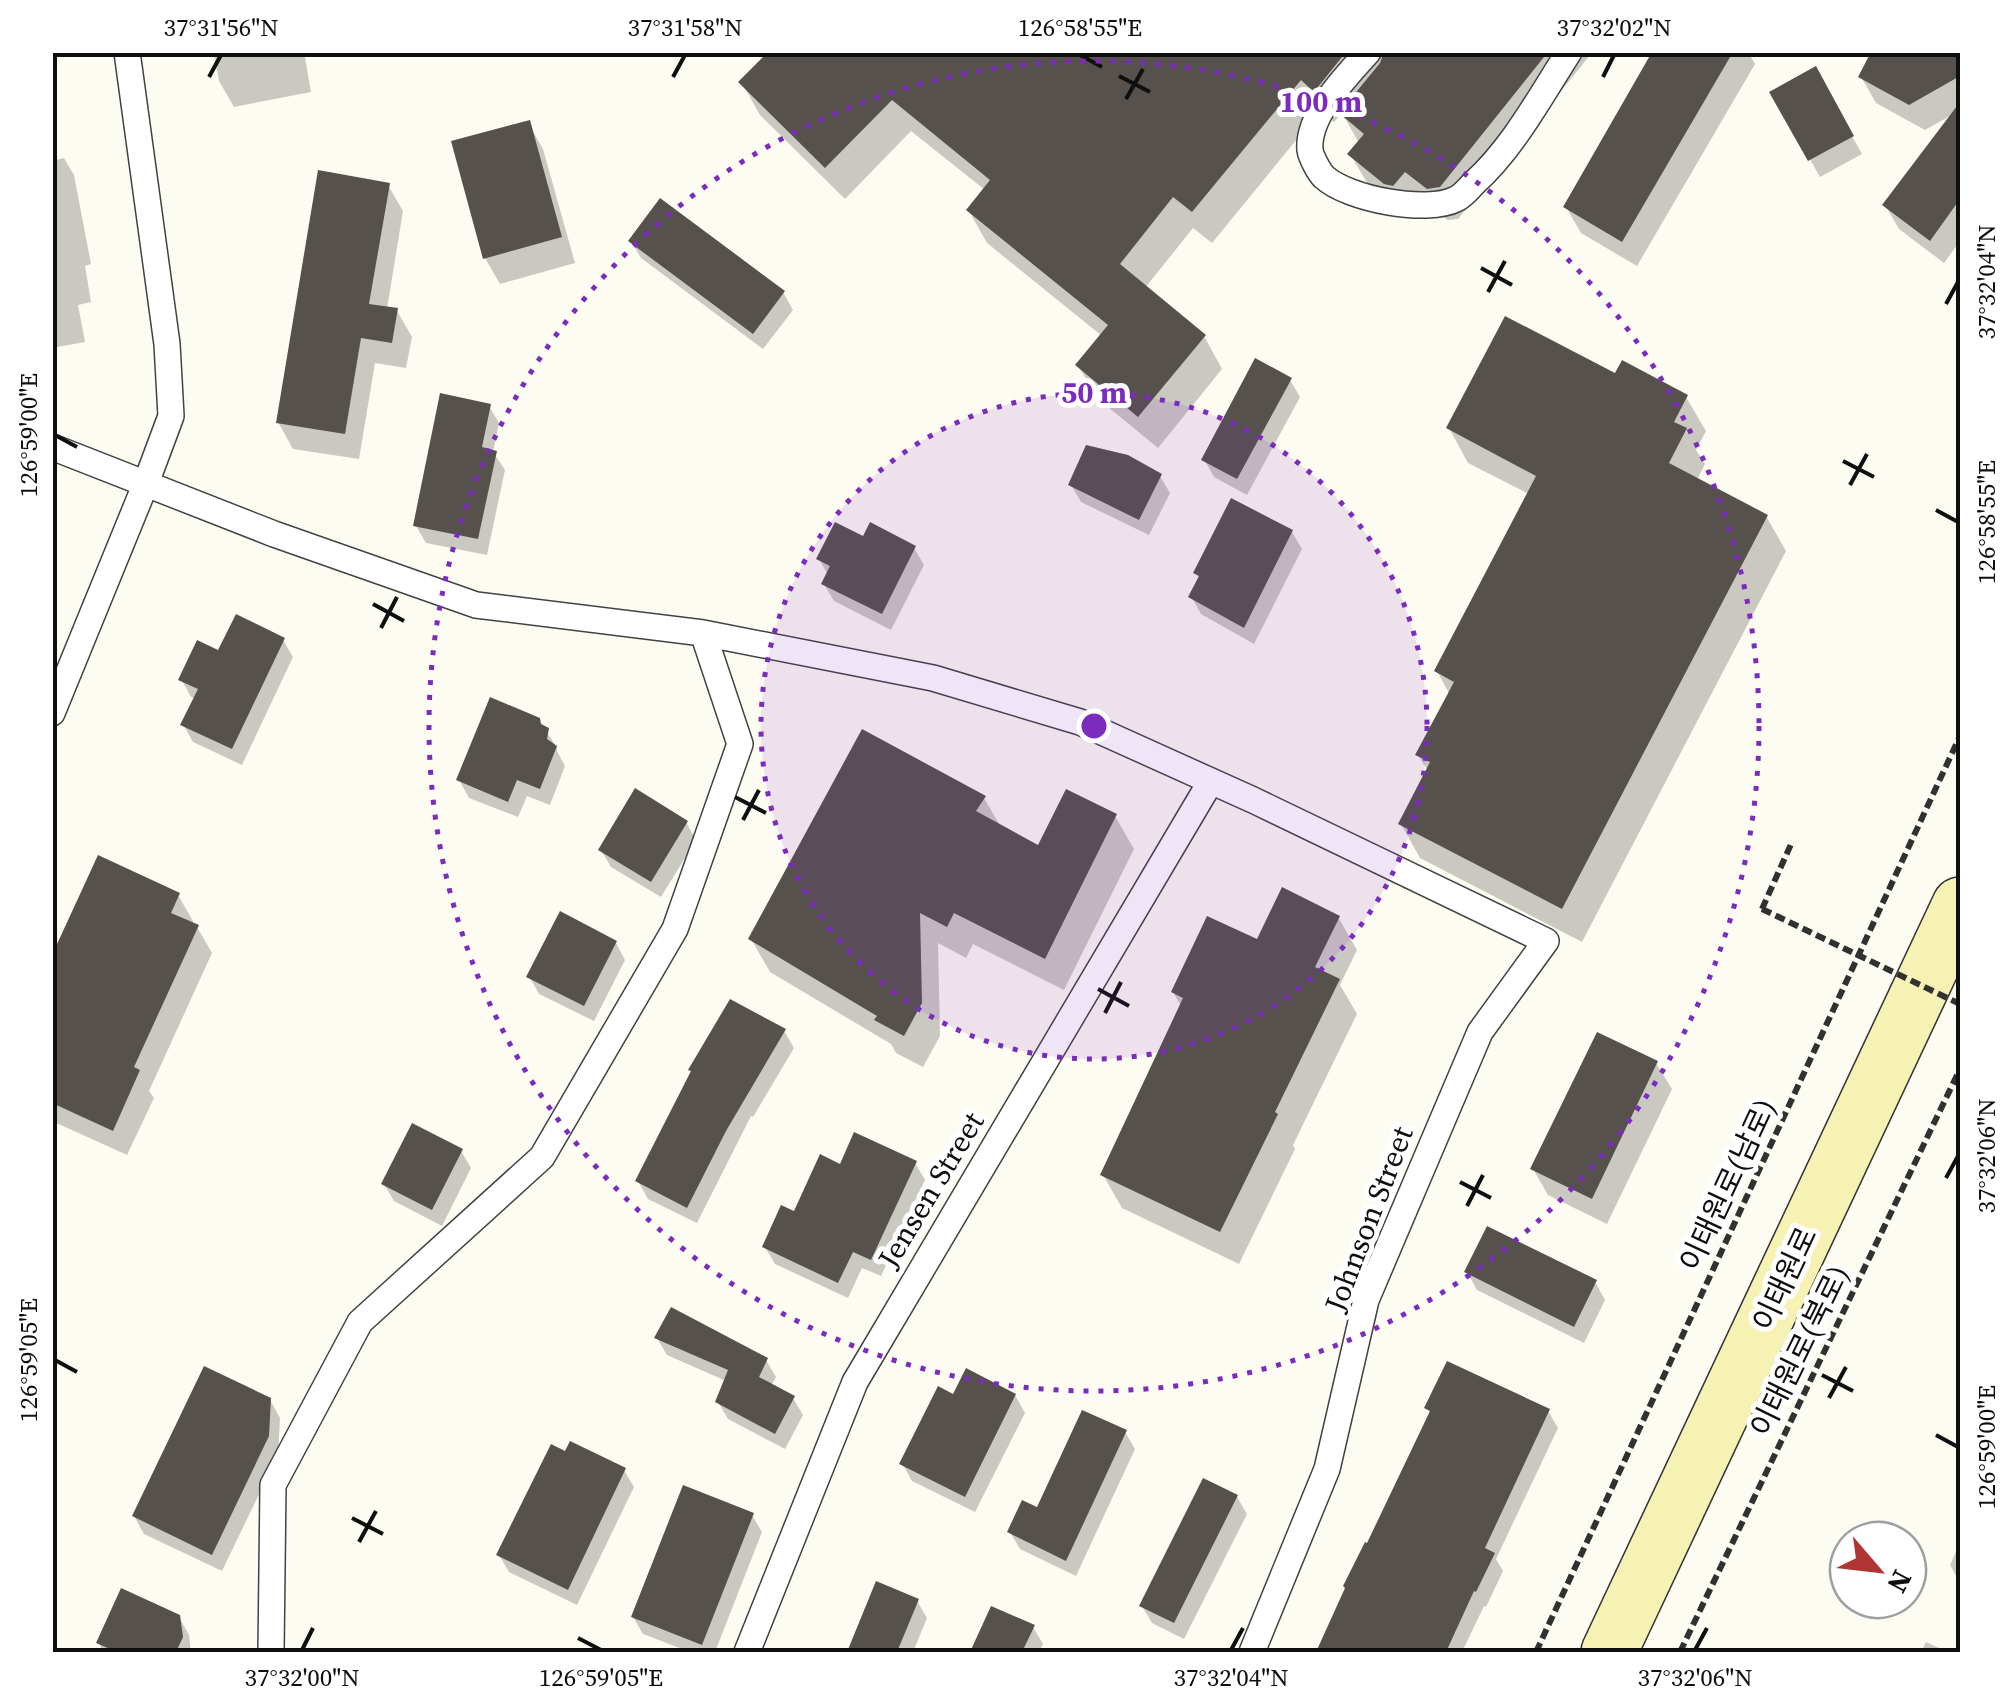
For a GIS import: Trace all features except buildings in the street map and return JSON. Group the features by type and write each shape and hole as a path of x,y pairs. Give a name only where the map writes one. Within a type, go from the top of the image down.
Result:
{"main road":[{"name":"이태원로","path":"1609,1652 1960,904"}],"lane":[{"path":"52,713 171,416 167,344 127,52"},
{"path":"1368,52 1316,118 1310,150 1321,175 1342,188 1386,202 1432,205 1457,198 1484,173 1524,122 1569,52"},
{"path":"52,447 274,534 476,605 703,633 932,678 1080,722 1211,781"},
{"path":"270,1652 273,1485 360,1322 542,1156 676,929 740,744 703,633"},
{"name":"Johnson Street","path":"1211,781 1546,941 1480,1032 1366,1300 1327,1469 1252,1652"},
{"name":"Jensen Street","path":"746,1652 855,1382 1211,781"}],"path":[{"name":"이태원로(남로)","path":"1536,1652 1960,736"},
{"path":"1792,842 1762,909 1960,1004"},
{"name":"이태원로(북로)","path":"1680,1652 1960,1069"}]}
